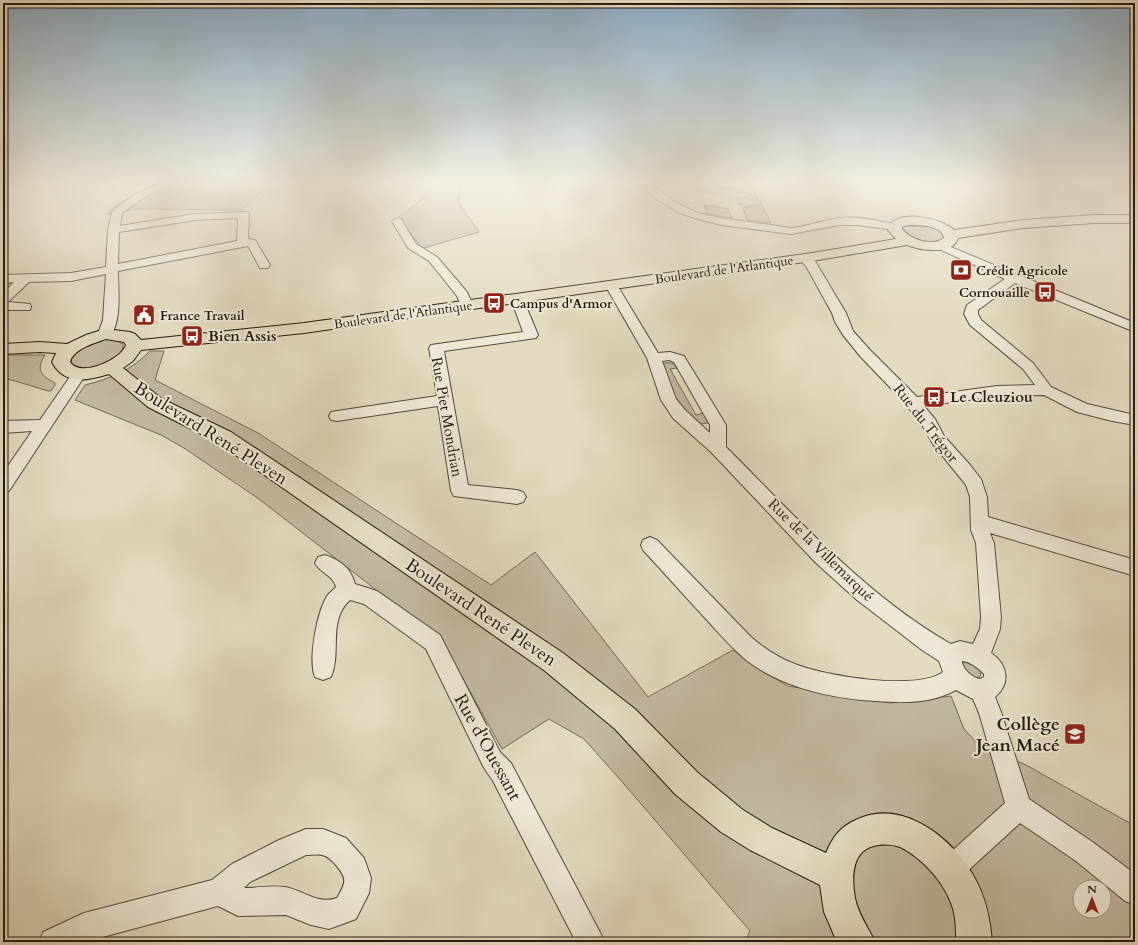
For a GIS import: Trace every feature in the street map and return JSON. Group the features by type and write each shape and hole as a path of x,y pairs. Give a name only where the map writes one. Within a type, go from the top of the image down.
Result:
{"main road":[{"path":"895,227 894,230 897,234 908,242 928,246 941,246 951,240 951,235"},
{"path":"941,227 951,235"},
{"path":"951,235 973,230 1000,227"},
{"name":"Boulevard de l'Atlantique","path":"134,346 304,328 805,258 908,242"},
{"path":"105,334 130,337 134,346 127,357 112,367 89,373 79,374 69,372 63,368 61,362 70,349 86,340 105,334"},
{"path":"3,349 70,349"},
{"name":"Boulevard René Pleven","path":"112,367 123,378 155,403 224,437 554,662 593,692 624,719 686,783 732,821 761,839 835,875"},
{"path":"857,942 846,924 837,899 835,875 841,854 852,838 869,830 882,829 889,829 911,836 932,849 951,869 965,892 973,919 974,942"}],"street":[{"path":"105,334 110,320 114,230 132,227"},
{"path":"242,244 243,227"},
{"path":"401,227 412,246 434,259 463,295 467,305"},
{"path":"766,227 794,231 812,227"},
{"path":"3,279 71,277 251,242 264,265"},
{"path":"941,246 966,258 1135,328"},
{"name":"Rue du Trégor","path":"805,258 811,264 848,332 879,369 903,391 930,425 934,434 972,480 977,490 980,535 985,544 991,617 990,629 981,649 980,656"},
{"path":"1014,278 972,308 971,314 975,322 1028,366 1046,390 1082,408 1135,420"},
{"path":"3,300 25,279"},
{"name":"Rue de la Villemarqué","path":"611,285 654,358 669,400 679,414 718,449 822,556 864,594 929,643 953,666"},
{"name":"Rue Piet Mondrian","path":"516,299 531,335 436,348 460,491 517,498"},
{"path":"3,305 6,307 25,307"},
{"path":"654,358 670,356 679,359 718,425 718,449"},
{"path":"3,486 79,374"},
{"path":"912,403 997,391 1046,390"},
{"path":"337,416 445,400"},
{"path":"3,427 45,425"},
{"path":"979,522 1135,568"},
{"path":"650,545 742,643 765,661 796,676 838,686 883,691 922,691 935,688 953,666 960,651 966,651 980,656 992,668 994,680 992,686 987,689 980,690 967,686 953,666"},
{"path":"323,670 326,626 335,601 347,590 343,576 325,563"},
{"name":"Rue d'Ouessant","path":"347,590 370,597 433,642 492,760 502,772 591,942"},
{"path":"980,690 992,718 1019,807 1085,852 1135,891"},
{"path":"951,869 1019,807"},
{"path":"53,942 84,927 219,892"}],"shaded area":[{"path":"406,227 475,227 479,232 424,248 420,246"},
{"path":"933,227 941,232 944,237 935,243 913,240 901,228"},
{"path":"113,339 123,344 122,351 110,362 83,368 76,366 71,361 76,352 80,349 90,343"},
{"path":"150,351 164,351 155,380 258,433 491,585 535,552 648,697 733,650 745,660 788,686 890,703 951,696 964,729 978,744 1026,765 1135,826 1135,942 745,942 750,931 584,739 549,719 502,749 442,641 259,499 184,448 161,435 75,400 85,385 112,377 136,363"},
{"path":"3,355 45,355 40,368 41,372 55,383 55,385 51,391 48,391 3,378"},
{"path":"664,363 672,363 677,368 670,369 696,415 704,413 708,423 700,424 692,419 680,406 661,366"},
{"path":"967,661 981,669 980,677 972,678 962,666 963,663"}],"place":[{"name":"Crédit Agricole","path":"961,270"},
{"name":"Cornouaille","path":"1045,292"},
{"name":"Campus d'Armor","path":"494,303"},
{"name":"France Travail","path":"144,315"},
{"name":"Bien Assis","path":"192,336"},
{"name":"Le Cleuziou","path":"934,397"},
{"name":"Collège Jean Macé","path":"1075,734"}]}
